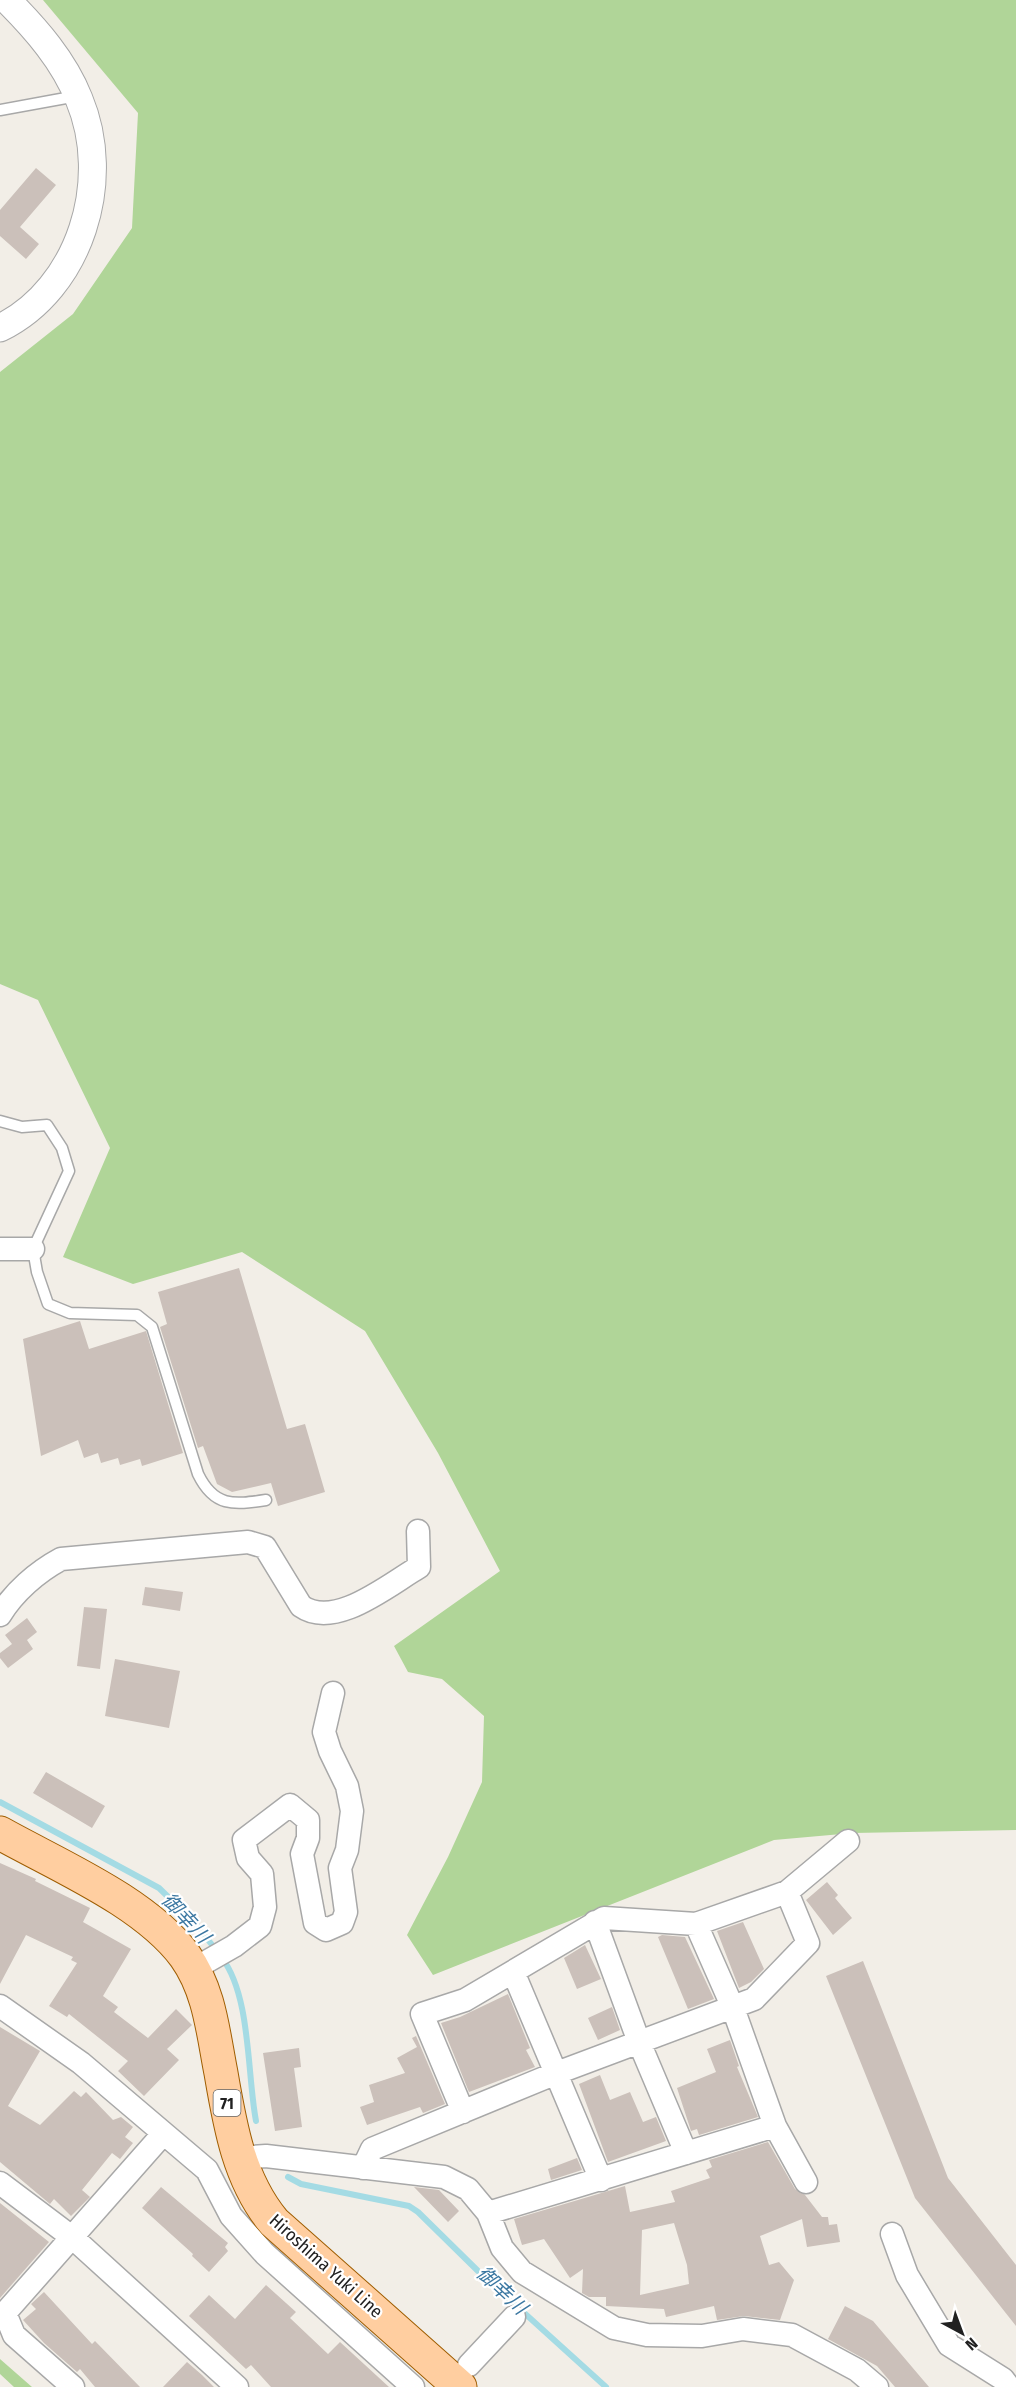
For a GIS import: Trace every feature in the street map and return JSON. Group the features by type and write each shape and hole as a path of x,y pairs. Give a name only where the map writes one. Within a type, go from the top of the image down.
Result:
{"main road":[{"name":"Hiroshima Yuki Line","path":"0,1833 146,1916 185,1957 212,2015 221,2073 239,2158 249,2185 274,2222 464,2376"}],"street":[{"path":"0,328 37,302 66,266 80,240 90,203 92,169 89,134 78,96 58,57 7,0"},
{"path":"0,1249 33,1249"},
{"path":"0,1615 7,1604 42,1569 61,1559 248,1542 265,1547 301,1606 310,1612 325,1614 345,1610 419,1567 418,1531"},
{"path":"192,1970 234,1946 260,1926 265,1907 262,1874 248,1858 243,1840 290,1805 308,1820 308,1838 302,1854 315,1923 326,1930 342,1923 346,1912 339,1868 346,1850 352,1811 347,1786 330,1751 324,1732 333,1693"},
{"path":"463,2112 422,2014 465,2000 514,1974 604,1918 696,1924 787,1892 848,1841"},
{"path":"363,2168 372,2149 554,2074 754,1999 808,1943 787,1892"},
{"path":"595,1922 639,2043 686,2153"},
{"path":"696,1924 733,2008 775,2126 806,2182"},
{"path":"514,1974 554,2074 601,2180"},
{"path":"0,2006 81,2063 207,2170 231,2216 265,2254 413,2387"},
{"path":"488,2213 775,2126"},
{"path":"73,2387 14,2335 5,2313 163,2134"},
{"path":"239,2158 266,2156 444,2177 468,2189 488,2213 502,2248 522,2272 614,2328 646,2336 702,2336 743,2330 792,2335 857,2370 877,2387"},
{"path":"0,2183 73,2238 237,2387"},
{"path":"892,2234 907,2275 949,2345 1003,2379 1009,2387"},
{"path":"464,2376 514,2317"}],"lane":[{"path":"0,110 78,96"},
{"path":"0,1121 22,1127 47,1125 62,1148 69,1171 33,1249 37,1272 48,1304 70,1313 137,1315 152,1327 198,1474 206,1490 219,1499 237,1505 266,1500"}],"green space":[{"path":"43,0 1016,0 1016,1830 853,1833 774,1840 433,1975 407,1935 448,1857 482,1782 484,1716 442,1679 408,1672 394,1646 500,1571 438,1453 365,1331 242,1252 133,1284 63,1257 110,1148 38,1000 0,984 0,372 73,314 132,228 138,113"},
{"path":"0,2359 32,2387 14,2387 0,2374"}],"building":[{"path":"36,168 56,185 20,227 39,244 26,259 0,236 0,210"},
{"path":"239,1268 287,1429 305,1424 325,1492 278,1506 271,1483 232,1492 217,1484 203,1446 198,1448 160,1327 167,1324 158,1292"},
{"path":"80,1321 89,1349 146,1331 183,1453 142,1466 140,1459 120,1465 118,1458 101,1463 98,1453 84,1458 78,1440 41,1456 23,1339"},
{"path":"145,1587 183,1592 180,1611 142,1605"},
{"path":"84,1607 107,1609 100,1669 77,1666"},
{"path":"27,1618 37,1632 27,1640 33,1649 8,1668 0,1658 0,1653 12,1644 5,1635"},
{"path":"115,1659 180,1671 169,1728 105,1716"},
{"path":"46,1772 105,1806 92,1828 33,1793"},
{"path":"0,1863 90,1908 83,1922 131,1949 103,1996 118,2007 114,2012 148,2038 176,2009 192,2025 167,2049 179,2060 144,2096 118,2071 128,2061 69,2014 67,2017 49,2006 77,1963 71,1960 73,1957 26,1935 0,1984"},
{"path":"827,1882 838,1895 835,1898 852,1918 833,1935 806,1900"},
{"path":"743,1922 764,1969 751,1982 739,1988 717,1931"},
{"path":"662,1935 685,1937 714,1999 688,2009 658,1937"},
{"path":"585,1945 601,1979 577,1989 564,1958"},
{"path":"863,1961 948,2178 1016,2265 1016,2326 915,2198 826,1976"},
{"path":"508,1994 530,2048 526,2050 535,2067 469,2092 441,2023 460,2017"},
{"path":"612,2007 620,2030 598,2040 588,2018"},
{"path":"0,2027 40,2051 8,2106 40,2125 74,2091 81,2097 86,2092 113,2120 121,2117 133,2127 125,2137 133,2143 120,2159 112,2153 82,2190 90,2197 71,2216 54,2199 50,2204 0,2162"},
{"path":"416,2036 445,2104 423,2113 420,2107 367,2125 360,2107 374,2102 369,2085 405,2073 397,2058 417,2047 412,2038"},
{"path":"730,2040 739,2066 737,2067 758,2117 699,2135 697,2129 691,2131 677,2088 716,2072 707,2049"},
{"path":"299,2048 301,2067 294,2068 302,2127 275,2131 263,2053"},
{"path":"600,2075 610,2100 630,2092 643,2122 656,2117 666,2141 608,2162 579,2084"},
{"path":"768,2142 795,2189 805,2195 822,2217 828,2217 829,2225 837,2224 840,2242 807,2247 802,2219 760,2236 769,2265 779,2262 794,2280 780,2320 744,2316 717,2320 714,2306 666,2317 664,2309 606,2306 606,2297 589,2297 582,2293 583,2269 570,2278 544,2239 522,2245 514,2219 625,2186 630,2212 675,2202 671,2191 710,2178 706,2170 712,2167 709,2160","holes":["674,2223 687,2265 689,2284 640,2295 642,2230"]},
{"path":"577,2158 582,2170 551,2180 548,2169"},
{"path":"161,2187 228,2243 225,2247 228,2251 209,2272 192,2256 193,2254 142,2208"},
{"path":"414,2187 439,2190 459,2211 448,2222"},
{"path":"0,2203 49,2242 0,2298"},
{"path":"266,2285 296,2312 290,2318 328,2354 340,2342 389,2387 271,2387 251,2365 246,2369 189,2316 209,2295 235,2319"},
{"path":"44,2292 92,2344 95,2341 140,2387 95,2387 80,2369 77,2372 44,2343 23,2320 36,2309 31,2304"},
{"path":"845,2306 873,2321 929,2387 895,2387 877,2366 828,2339"},
{"path":"187,2362 202,2375 214,2387 163,2387"}],"waterway":[{"name":"御幸川","path":"0,1802 159,1888 195,1923 216,1950"},
{"name":"御幸川","path":"222,1958 231,1974 243,2014 256,2121"},
{"name":"御幸川","path":"288,2177 301,2184 409,2206 606,2387"}]}
